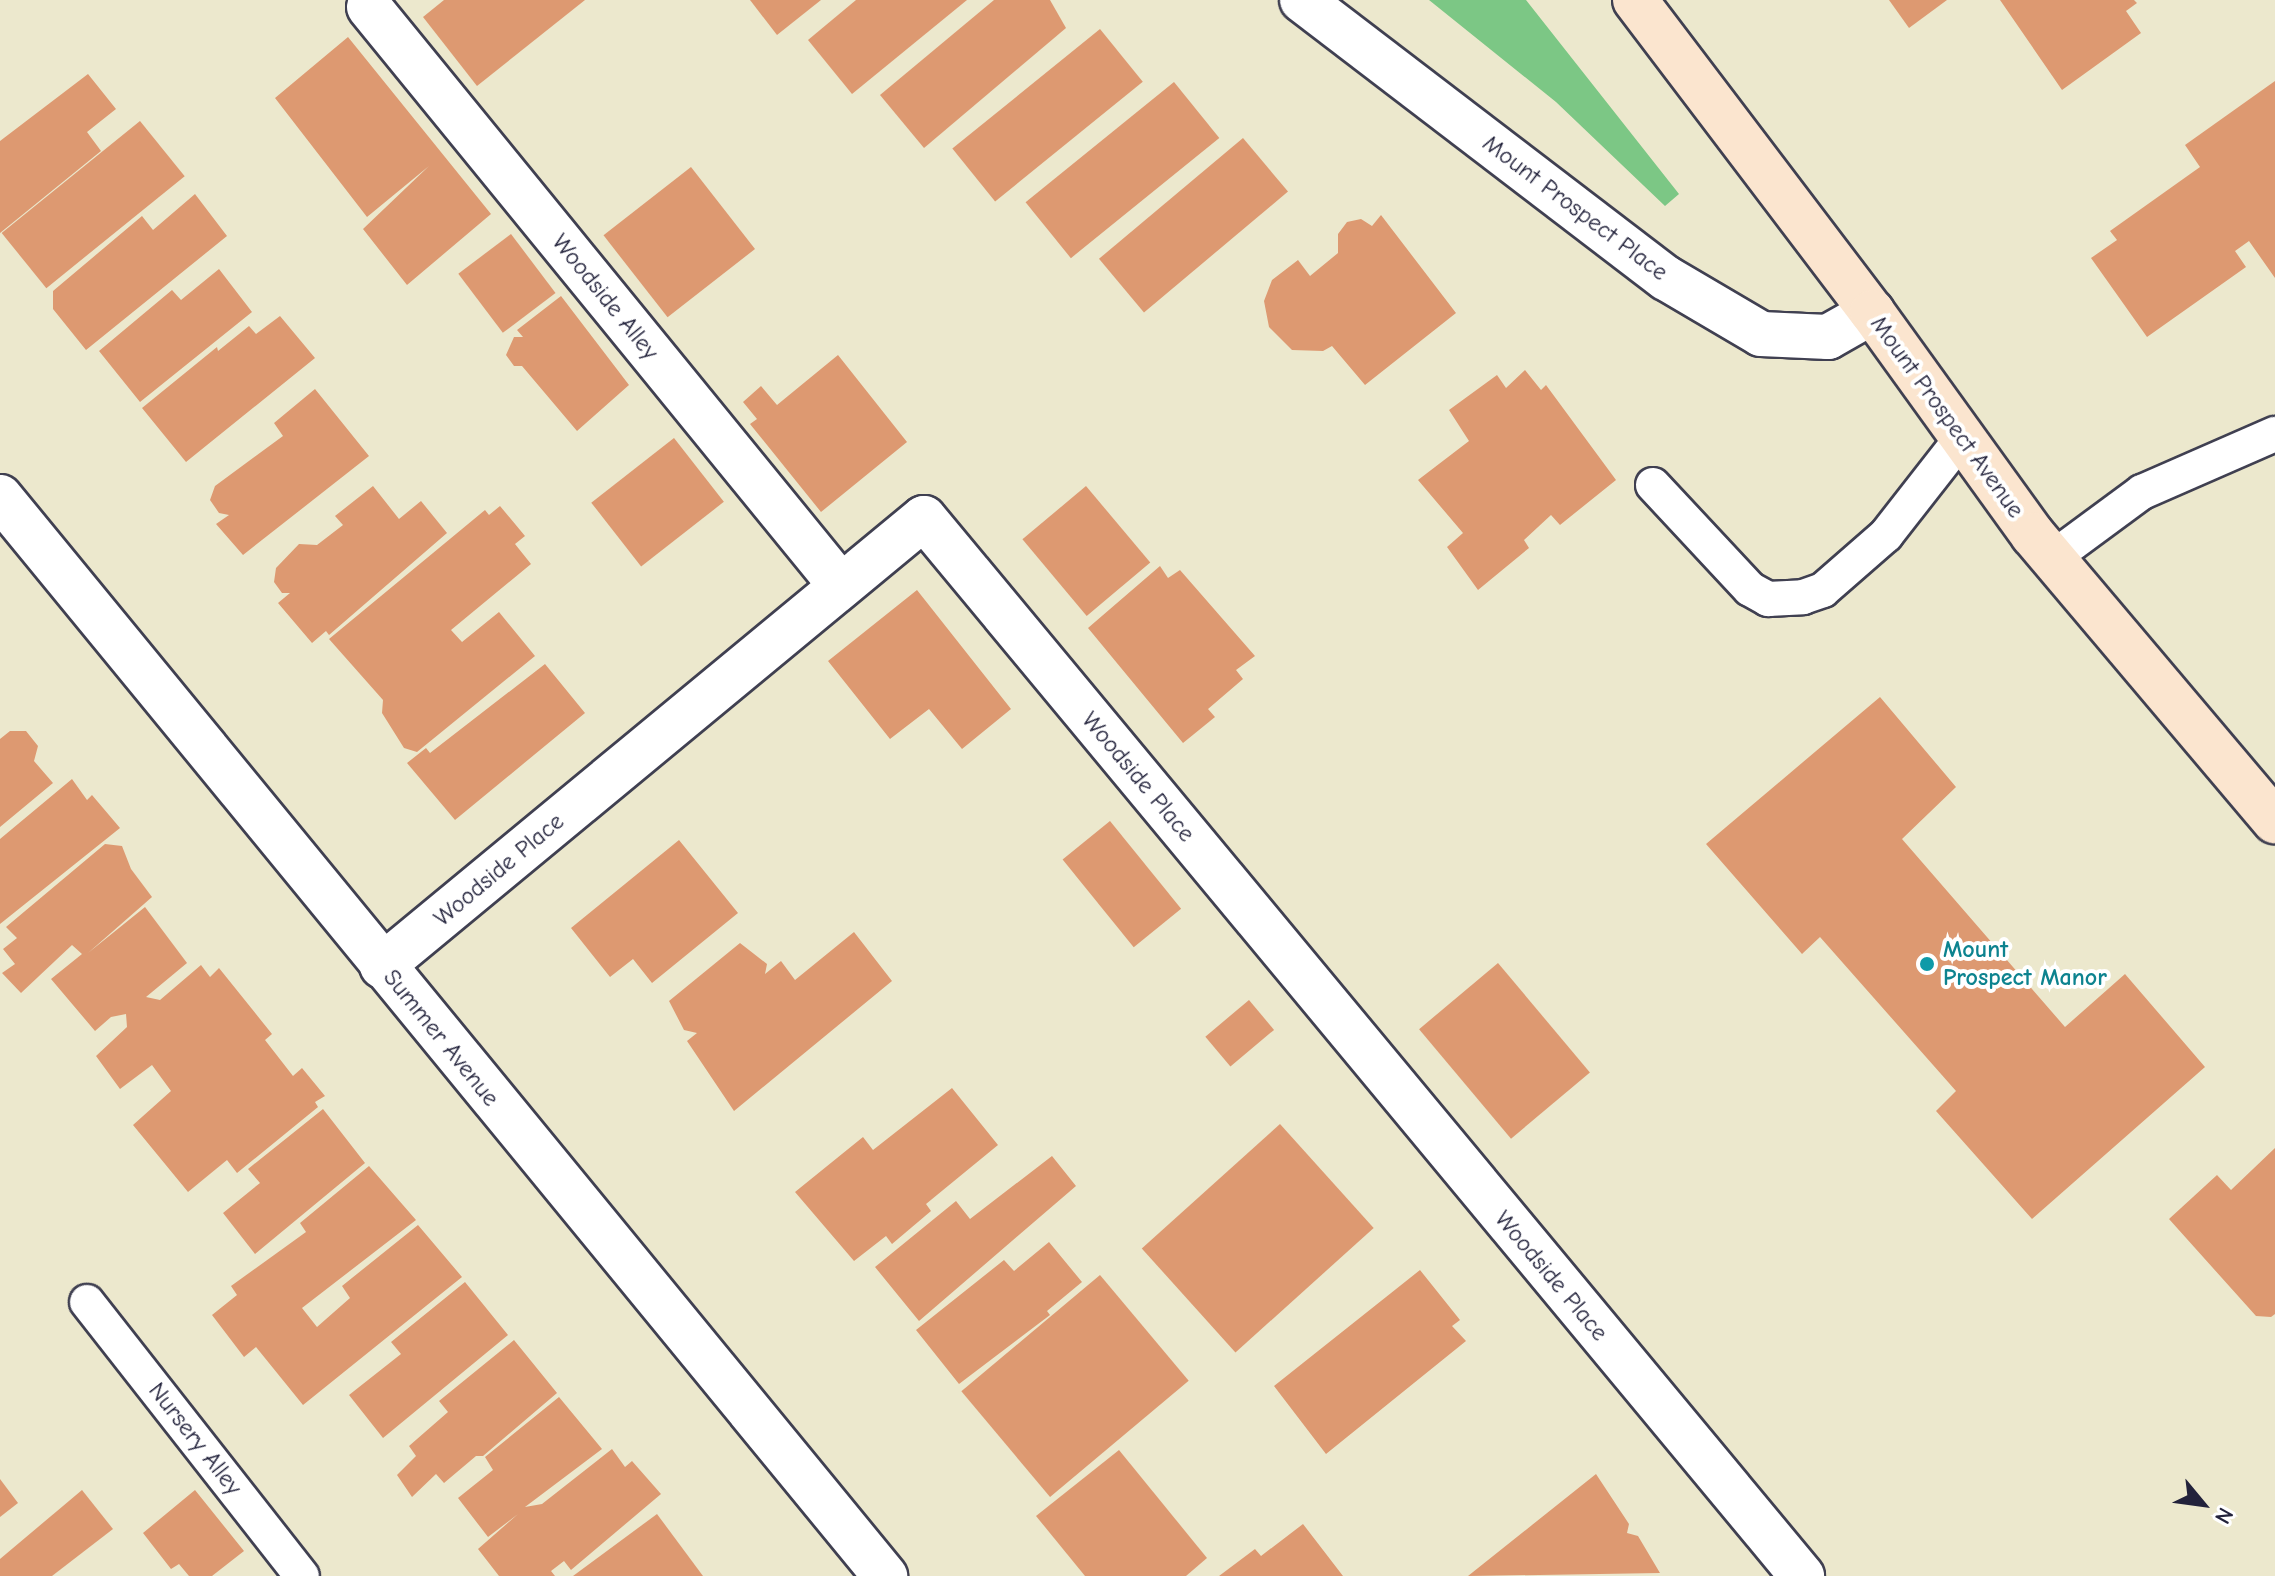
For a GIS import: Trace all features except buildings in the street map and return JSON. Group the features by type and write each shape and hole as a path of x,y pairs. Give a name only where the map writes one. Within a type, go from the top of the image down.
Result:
{"main road":[{"name":"Mount Prospect Avenue","path":"1635,0 1872,312 1961,439 2051,559 2275,821"}],"street":[{"name":"Mount Prospect Place","path":"1302,0 1666,278 1761,334 1828,337 1872,312"},
{"name":"Woodside Alley","path":"369,7 841,586"},
{"name":"Summer Avenue","path":"0,497 885,1576"},
{"name":"Woodside Place","path":"382,966 924,518 1802,1576"}],"lane":[{"path":"2051,559 2142,492 2275,434"},
{"path":"1653,485 1750,589 1768,599 1803,597 1823,590 1886,535 1961,439"},
{"name":"Nursery Alley","path":"87,1302 302,1576"}],"green space":[{"path":"1429,0 1526,0 1679,194 1665,206 1556,102"}],"place":[{"name":"Mount Prospect Manor","path":"1927,964"}]}
